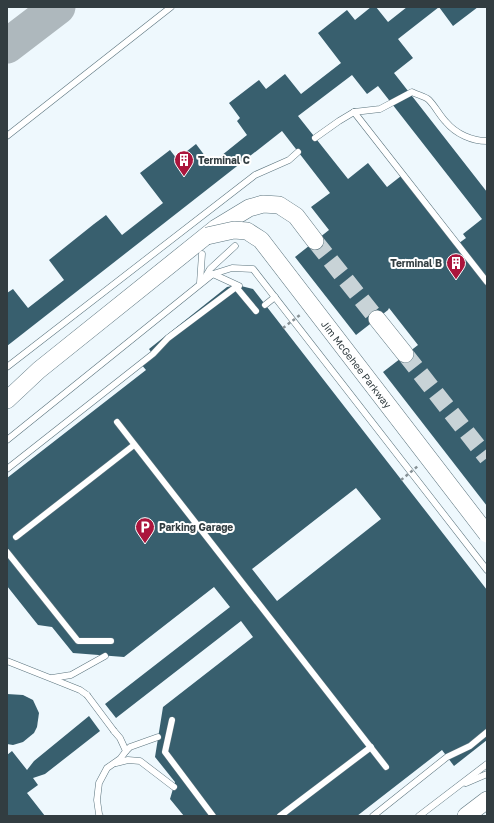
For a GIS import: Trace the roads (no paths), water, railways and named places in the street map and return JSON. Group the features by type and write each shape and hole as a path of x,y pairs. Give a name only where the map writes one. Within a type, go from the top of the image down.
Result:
{"main road":[{"name":"Jim McGehee Parkway","path":"7,400 39,370 216,228 249,208 263,204 279,205 296,216 315,241"},
{"name":"Jim McGehee Parkway","path":"207,236 234,230 247,231 261,240 487,534"},
{"path":"377,319 405,354"},
{"path":"466,816 487,800"}],"lane":[{"path":"7,136 171,7"},
{"path":"315,138 354,112 380,109 412,92 428,99 446,123 457,132 470,139 487,141"},
{"path":"354,112 487,282"},
{"path":"7,367 255,175 289,160 298,152"},
{"path":"200,285 210,268 235,246"},
{"path":"200,285 202,254"},
{"path":"7,440 213,274 232,268 253,269 487,570"},
{"path":"213,274 239,286"},
{"path":"7,469 153,354 168,338 236,287 256,311"},
{"path":"265,305 275,297"},
{"path":"117,422 386,767"},
{"path":"16,537 134,445"},
{"path":"7,552 78,641 110,641"},
{"path":"52,678 71,675 105,656"},
{"path":"7,661 52,678 80,690 87,695 120,738 126,751"},
{"path":"172,720 165,752 213,816"},
{"path":"373,816 447,757 470,746 487,732"},
{"path":"100,816 97,800 99,783 107,768 120,759 130,748 158,737"},
{"path":"280,816 371,747"},
{"path":"419,816 485,766 487,759"},
{"path":"113,764 128,760 140,761 174,787"},
{"path":"456,787 487,774"}],"tunnel":[{"path":"315,241 377,319"},
{"path":"405,354 487,458"}],"place":[{"name":"Terminal C","path":"184,177"},
{"name":"Terminal B","path":"456,280"},
{"name":"Parking Garage","path":"145,544"}]}
